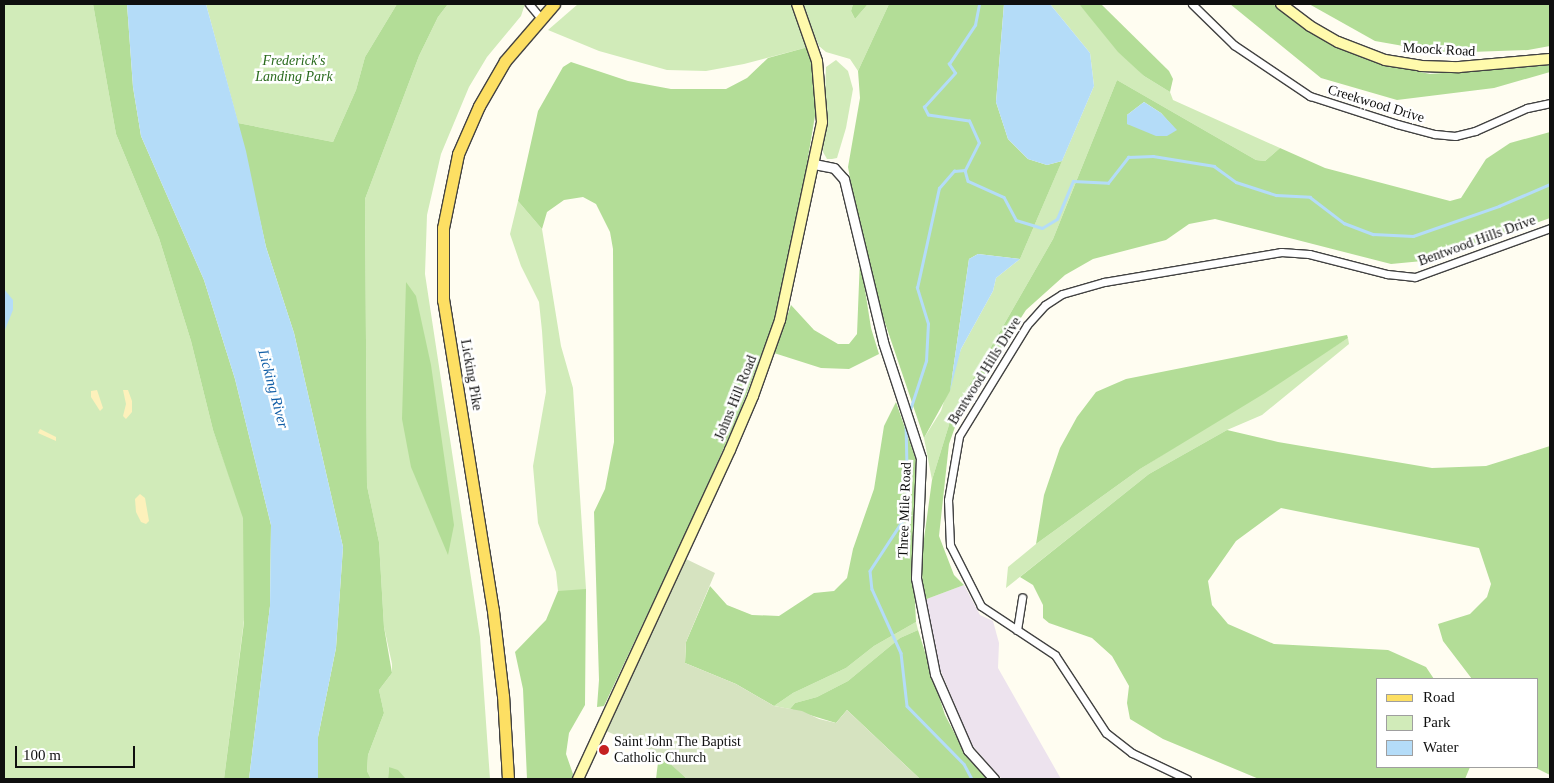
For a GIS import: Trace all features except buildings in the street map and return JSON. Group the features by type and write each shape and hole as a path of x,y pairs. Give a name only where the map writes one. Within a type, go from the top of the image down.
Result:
{"main road":[{"name":"Licking Pike","path":"508,779 503,696 493,611 443,300 442,244 451,179 467,131 492,81 540,17 554,4"},
{"name":"Johns Hill Road","path":"578,779 754,396 782,312 822,122 821,83 814,45 797,4"},
{"name":"Moock Road","path":"1282,4 1331,38 1385,60 1421,66 1459,68 1550,59"}],"street":[{"path":"529,4 540,17"},
{"name":"Creekwood Drive","path":"1192,4 1234,45 1310,96 1397,124 1435,134 1455,136 1475,131 1527,108 1550,103"},
{"name":"Three Mile Road","path":"814,164 834,168 844,179 883,342 917,443 922,484 916,578 928,647 956,728 968,750 994,779"},
{"name":"Bentwood Hills Drive","path":"1187,779 1132,754 1106,733 1055,655 981,606 950,545 948,500 952,462 962,429 1027,325 1045,305 1075,288 1281,252 1309,254 1387,274 1415,277 1550,228"},
{"path":"1017,630 1022,597"}],"shaded area":[{"path":"964,585 980,615 993,621 999,643 998,668 1061,779 1002,779 971,744 940,669 924,600"}],"green space":[{"path":"4,4 93,4 116,134 159,238 191,341 213,430 244,518 244,620 224,779 4,779"},
{"path":"93,4 127,4 133,87 141,136 204,280 235,379 271,525 270,606 249,779 224,779 244,622 243,518 213,430 191,341 159,238 116,134"},
{"name":"Frederick's Landing Park","path":"206,4 397,4 365,57 356,90 333,142 238,123"},
{"path":"397,4 448,4 438,17 419,56 365,199 367,486 379,542 384,627 392,673 379,690 384,713 368,755 367,771 371,779 318,779 318,737 336,648 343,547 294,333 266,247 238,123 333,142 356,90 365,57"},
{"path":"448,4 525,4 521,16 487,57 469,87 441,154 427,215 425,274 480,637 490,779 406,779 389,767 388,779 371,779 367,771 368,755 384,713 379,690 392,673 392,664 384,627 379,542 367,486 365,199 419,56 438,17"},
{"path":"578,4 792,4 808,47 744,64 706,71 667,70 599,51 548,30"},
{"path":"801,4 853,4 851,11 855,19 868,4 889,4 858,71 850,59 826,52 819,46"},
{"path":"853,4 868,4 855,19 851,11"},
{"path":"889,4 1004,4 996,102 1008,139 1028,159 1047,165 1062,161 1020,259 978,254 969,259 950,391 924,438 879,305 859,229 848,167 860,98 858,71"},
{"path":"1050,4 1079,4 1144,76 1170,92 1173,100 1280,148 1265,161 1256,160 1117,80 1053,239 952,415 932,480 924,438 941,411 961,349 993,291 996,278 1020,259 1094,86 1090,53"},
{"path":"1079,4 1101,4 1169,71 1173,79 1170,92 1144,76 1118,52"},
{"path":"1230,4 1273,4 1301,26 1340,49 1392,66 1430,74 1550,65 1550,72 1494,88 1397,100 1321,78"},
{"path":"1309,4 1550,4 1550,46 1528,50 1443,53 1375,41"},
{"path":"808,47 814,73 816,110 801,199 774,321 739,414 689,526 604,706 597,707 599,680 594,512 605,489 614,442 613,249 610,232 596,204 583,197 564,200 547,212 542,229 518,201 538,111 563,67 571,62 628,81 671,89 726,89 747,78 768,58"},
{"path":"836,60 848,71 853,89 846,128 837,158 827,159 823,152 826,67"},
{"path":"1117,80 1256,160 1265,161 1280,148 1325,168 1450,201 1461,198 1486,159 1510,143 1550,132 1550,218 1433,260 1391,264 1215,219 1189,224 1166,240 1093,259 1065,275 1026,310 960,413 949,444 939,536 954,575 964,585 924,600 921,561 932,480 952,415 1053,239","holes":["1144,102 1161,113 1176,130 1127,124 1127,115"]},
{"path":"518,201 542,229 561,346 573,388 586,589 580,592 558,591 556,572 538,523 533,466 546,392 539,302 521,266 510,234"},
{"path":"860,258 871,328 879,354 849,369 821,368 774,353 791,305 814,330 838,344 849,344 857,334"},
{"path":"406,282 416,296 431,365 454,525 448,555 411,467 402,419"},
{"path":"1347,335 1348,338 1265,393 1140,469 1036,544 1044,495 1060,448 1077,417 1096,392 1126,379"},
{"path":"1348,338 1349,344 1262,415 1227,430 1149,474 1006,588 1008,567 1036,544 1140,469"},
{"path":"896,402 916,460 913,564 916,622 874,646 846,668 793,693 774,706 736,684 685,663 686,642 710,586 727,605 752,615 779,616 814,593 834,591 847,578 853,549 874,489 884,426"},
{"path":"1227,430 1278,442 1432,468 1486,466 1550,446 1550,775 1536,768 1539,768 1539,678 1471,678 1443,641 1438,624 1470,614 1487,597 1491,584 1479,548 1281,508 1236,541 1208,581 1212,605 1228,624 1274,644 1388,650 1426,667 1433,678 1376,678 1376,768 1470,768 1465,779 1259,779 1163,739 1130,719 1127,703 1129,686 1112,656 1092,638 1049,623 1043,618 1043,605 1033,585 1020,577 1149,474"},
{"path":"684,558 715,573 686,642 685,663 736,684 774,706 802,711 819,719 836,723 847,710 920,779 687,779 659,754 604,730"},
{"path":"586,589 585,705 569,733 566,754 573,774 572,779 527,779 523,689 515,652 546,620 558,591"},
{"path":"916,622 918,630 900,638 848,681 817,697 795,703 790,709 774,706 793,693 846,668 874,646"},
{"path":"918,630 945,715 956,736 988,779 920,779 847,710 836,723 790,709 795,703 817,697 848,681 900,638"},
{"path":"659,754 675,766 687,779 656,779"},
{"path":"389,767 398,770 406,779 388,779"}],"sand":[{"path":"97,390 103,408 100,411 91,397 91,391"},
{"path":"123,390 128,390 132,401 132,412 126,419 123,416 126,404"},
{"path":"40,429 56,437 56,441 38,433"},
{"path":"140,494 145,498 149,521 146,524 141,522 136,512 135,499"}],"water":[{"name":"Licking River","path":"127,4 206,4 246,151 266,247 294,333 343,547 336,648 318,737 318,779 249,779 270,606 271,525 235,379 204,280 141,136 133,87"},
{"path":"1004,4 1050,4 1090,53 1094,86 1062,161 1047,165 1028,159 1008,139 996,102"},
{"path":"1144,102 1161,113 1177,130 1167,136 1156,136 1127,124 1127,115"},
{"path":"978,254 1020,259 996,278 993,291 961,349 950,391 969,259"},
{"path":"4,289 13,300 13,310 4,332"}],"waterway":[{"path":"909,413 926,361 928,324 917,288 939,188 954,171 965,170 979,143 969,121 928,115 924,107 955,73 949,64 975,25 979,4"},
{"path":"965,170 968,181 1004,197 1016,220 1042,228 1057,219 1073,181 1108,183 1128,157 1153,156 1214,166 1236,182 1276,195 1310,197 1344,223 1373,234 1413,236 1499,206 1550,184"},
{"path":"906,423 908,513 870,571 872,589 901,653 907,706 964,764 972,779"}],"place":[{"name":"Saint John The Baptist Catholic Church","path":"604,750"}]}
